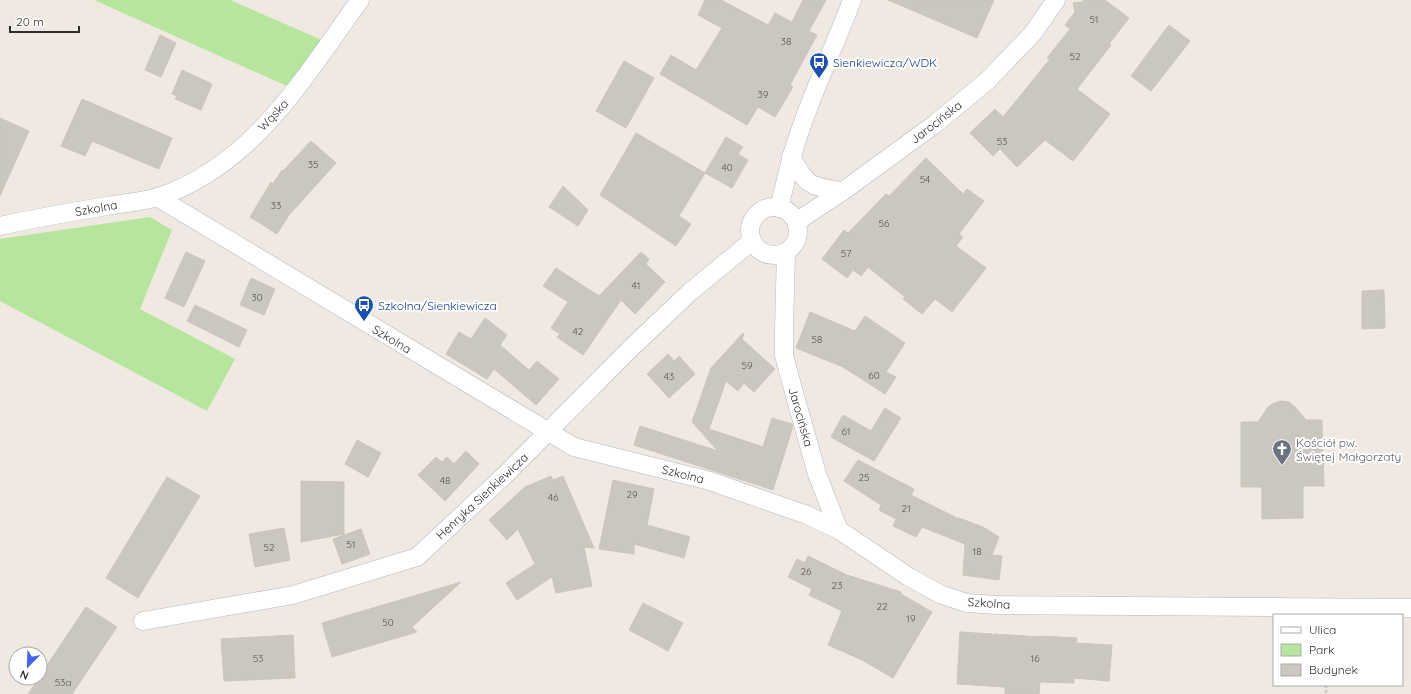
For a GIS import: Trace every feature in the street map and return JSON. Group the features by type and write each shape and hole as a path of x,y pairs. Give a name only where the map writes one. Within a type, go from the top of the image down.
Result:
{"street":[{"name":"Wąska","path":"157,197 187,185 214,170 236,154 279,110 298,88 360,0"},
{"path":"779,208 791,156 819,79 852,0"},
{"name":"Jarocińska","path":"796,222 843,191 935,124 987,81 1033,33 1056,0"},
{"path":"791,156 806,182 822,188 843,191"},
{"name":"Szkolna","path":"0,226 36,218 157,197 574,447 710,481 800,512 839,530 909,577 942,595 967,603 1005,606 1411,608"},
{"path":"769,208 779,208 786,211 796,222 798,234 794,244 786,252 778,255 770,255 756,248 752,241 750,230 752,220 759,212 769,208"},
{"name":"Henryka Sienkiewicza","path":"143,621 293,595 417,557 549,433 629,350 690,292 752,241"},
{"name":"Jarocińska","path":"786,252 784,355 816,474 839,530"}],"green space":[{"path":"94,0 230,0 322,40 287,86"},
{"path":"150,217 172,230 140,309 235,359 207,411 0,301 0,239"}],"building":[{"path":"705,0 721,0 768,25 775,13 792,22 803,0 826,0 809,31 817,35 790,85 793,87 775,117 758,107 747,125 660,74 671,55 696,70 722,28 698,15"},
{"path":"888,0 994,0 977,38"},
{"path":"1084,0 1105,0 1129,18 1109,44 1111,45 1077,89 1110,114 1073,161 1045,140 1017,167 1000,149 993,156 970,133 995,109 1003,117 1050,59 1047,58 1070,29 1065,25 1075,12 1073,3 1082,2"},
{"path":"1169,25 1190,41 1151,91 1131,76"},
{"path":"160,35 176,43 161,77 145,70"},
{"path":"624,61 654,78 626,128 596,111"},
{"path":"182,70 212,84 201,110 175,99 177,96 172,94"},
{"path":"82,99 172,138 159,169 92,141 85,156 61,146"},
{"path":"0,118 29,131 0,196"},
{"path":"636,133 705,173 679,216 691,224 676,246 600,195"},
{"path":"726,137 743,147 738,154 748,160 732,188 705,173"},
{"path":"311,141 336,163 289,215 277,234 250,217 271,182 273,184 282,170 283,171"},
{"path":"926,158 963,194 967,189 984,201 959,234 963,237 956,246 986,268 952,312 935,299 922,314 903,299 905,297 868,267 861,276 853,270 847,278 822,259 844,230 848,233 886,194 889,196"},
{"path":"563,186 588,210 578,226 549,207"},
{"path":"186,252 205,261 184,307 165,298"},
{"path":"641,252 649,259 646,264 665,282 635,314 621,300 583,355 557,337 560,334 551,328 568,302 543,286 556,268 599,296"},
{"path":"251,278 275,289 264,315 240,305"},
{"path":"1384,290 1385,328 1362,329 1362,291"},
{"path":"195,305 247,330 239,347 187,321"},
{"path":"810,312 855,331 865,316 905,343 886,372 896,377 885,394 843,367 796,348"},
{"path":"485,318 507,335 500,345 529,370 537,361 559,379 536,405 494,369 487,379 446,354 459,332 471,339"},
{"path":"743,333 742,339 775,369 754,392 744,383 738,391 726,381 709,429 763,447 772,418 792,424 793,426 773,490 634,445 640,426 718,451 692,422 711,368"},
{"path":"668,354 674,361 679,356 695,374 669,398 647,374"},
{"name":"Kościół pw. Świętej Małgorzaty","path":"1281,401 1289,402 1306,420 1322,420 1324,486 1303,486 1303,518 1262,519 1262,487 1241,487 1241,422 1258,422 1268,407"},
{"path":"885,408 901,418 874,461 831,437 843,415 871,431"},
{"path":"357,440 381,453 368,477 345,464"},
{"path":"466,451 479,464 445,501 418,475 436,457 442,462 447,457 454,464"},
{"path":"858,460 914,489 911,495 959,519 983,527 999,537 992,555 1002,556 999,580 963,575 965,544 922,527 916,537 893,526 896,519 879,510 881,505 844,481"},
{"path":"551,476 553,480 563,476 594,548 584,547 592,586 556,593 552,577 517,600 506,583 535,564 518,529 507,540 489,520 525,487"},
{"path":"167,477 200,496 138,598 106,578"},
{"path":"613,480 654,489 647,525 690,537 684,558 634,544 634,554 599,549"},
{"path":"301,481 344,482 344,534 301,542"},
{"path":"284,528 290,560 255,567 249,534"},
{"path":"361,529 370,554 342,564 333,539"},
{"path":"808,556 847,575 901,592 901,594 932,612 893,678 862,660 828,645 842,611 809,595 812,589 788,577 797,559 805,563"},
{"path":"461,582 412,627 417,632 332,657 322,623"},
{"path":"643,603 683,623 668,651 629,630"},
{"path":"86,607 117,627 72,694 28,694 34,686 48,686 48,664"},
{"path":"960,632 992,634 992,637 994,634 1077,638 1076,643 1112,645 1109,681 1074,678 1074,683 1040,682 1039,694 1005,694 1005,687 957,684"},
{"path":"293,635 295,678 224,681 221,639"}],"place":[{"name":"Sienkiewicza/WDK","path":"819,79"},
{"name":"Szkolna/Sienkiewicza","path":"364,322"},
{"name":"Kościół pw. Świętej Małgorzaty","path":"1282,466"}]}
